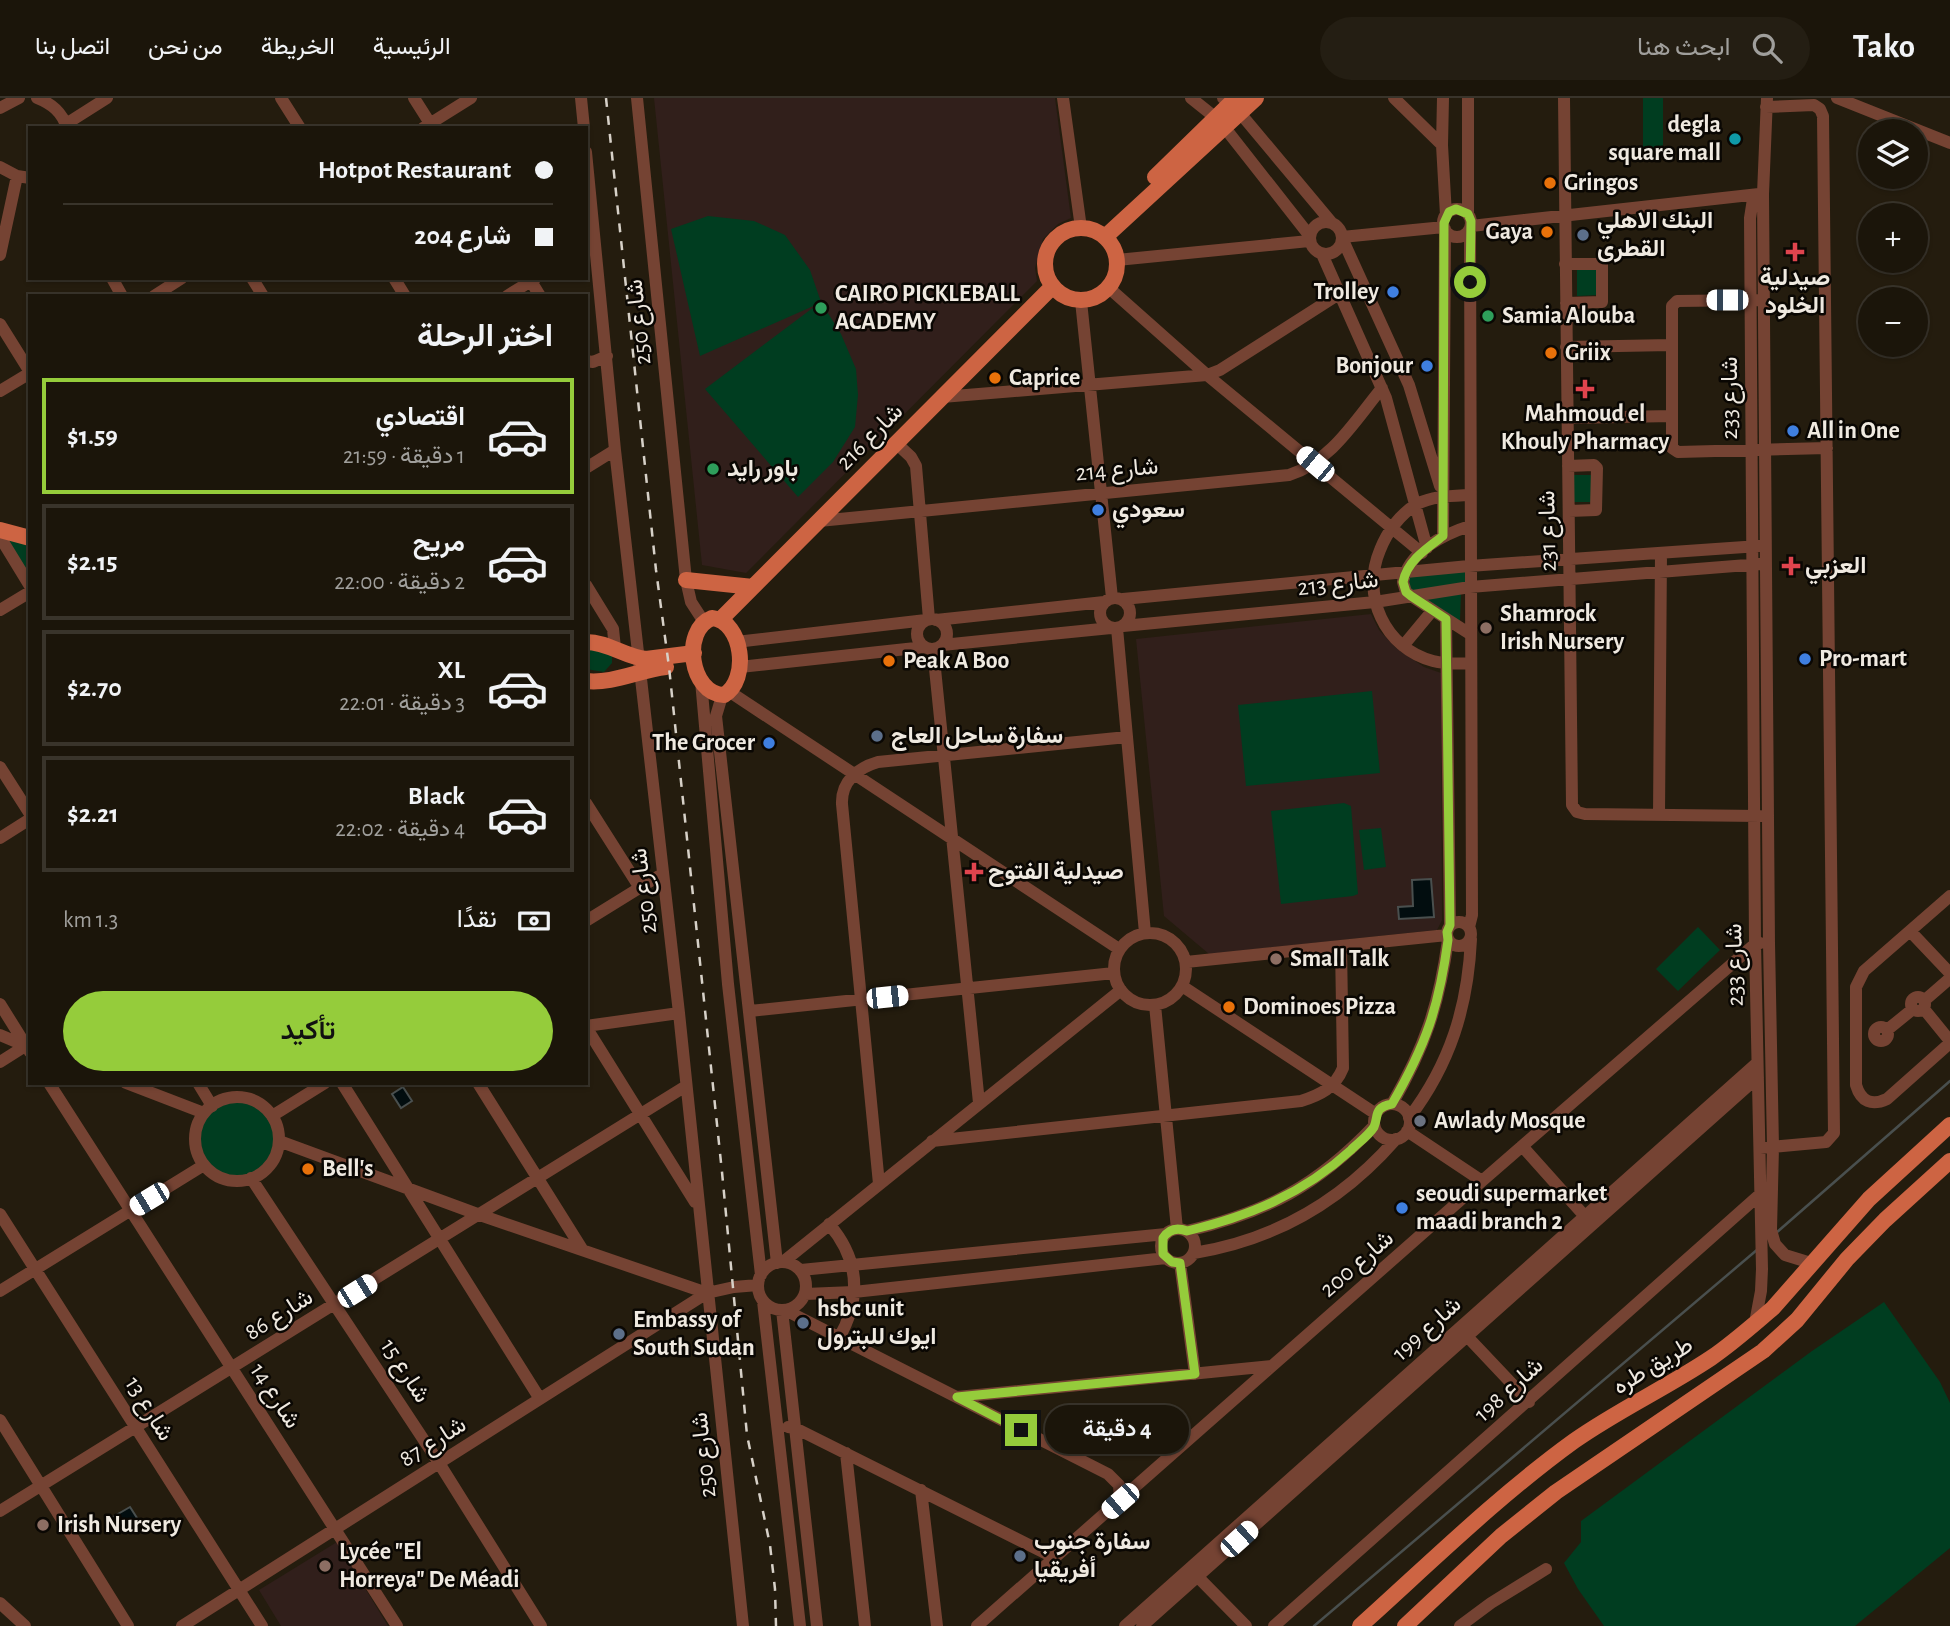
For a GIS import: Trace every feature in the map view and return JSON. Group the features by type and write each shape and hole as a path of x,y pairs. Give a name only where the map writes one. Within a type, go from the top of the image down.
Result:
{"main road":[{"path":"1102,235 1220,123 1232,103 1256,98"},
{"path":"1081,228 1102,235 1111,244 1117,260 1117,270 1109,288 1092,299 1081,301 1070,299 1052,287 1044,264 1053,241 1061,234 1081,228"},
{"name":"شارع 216","path":"712,621 753,587 1052,287"},
{"path":"0,530 28,537"},
{"path":"686,580 753,587"},
{"path":"712,621 736,642 740,667 737,680 726,694 712,692 701,681 694,658 696,636 712,621"},
{"path":"588,642 615,648 639,665"},
{"path":"588,685 612,680 639,665 694,658"},
{"name":"طريق طره","path":"1360,1626 1477,1520 1550,1460 1600,1424 1711,1358 1773,1308 1874,1193 1950,1125"},
{"name":"طريق طره","path":"1405,1626 1501,1536 1556,1492 1763,1352 1797,1320 1847,1259 1885,1220 1950,1161"}],"street":[{"path":"1,103 19,98"},
{"path":"37,98 49,103 59,112 66,126 107,98"},
{"path":"281,98 299,126"},
{"path":"414,98 429,126 471,98"},
{"path":"581,98 584,126"},
{"name":"شارع 250","path":"637,98 686,580 691,602 712,621"},
{"path":"1063,98 1081,228"},
{"path":"1191,98 1220,123 1309,238 1314,250 1322,254 1334,253 1342,238"},
{"path":"1394,98 1442,145"},
{"path":"1443,98 1443,536"},
{"path":"805,1294 854,1292 1166,1258 1180,1263 1194,1253 1246,1241 1295,1221 1359,1177 1407,1131 1409,1118 1426,1095 1451,1046 1466,993 1472,915 1468,98"},
{"name":"شارع 231","path":"1564,98 1572,805 1577,812 1585,814 1768,816"},
{"path":"1837,98 1950,143"},
{"path":"1232,103 1339,229 1405,377 1444,496"},
{"path":"1469,223 1564,217 1763,194 1766,103 1814,105 1821,109 1834,1133 1826,1142 1766,1147"},
{"path":"0,167 23,177 0,255"},
{"name":"شارع 250","path":"588,189 591,244 607,356 743,1626"},
{"name":"شارع 233","path":"1763,194 1769,943 1767,1190 1775,1244 1785,1255 1811,1263"},
{"name":"شارع 233","path":"1763,194 1751,205 1751,300 1757,1063 1766,1147"},
{"path":"1342,238 1445,224 1456,209 1469,223"},
{"path":"1309,238 1318,224 1332,223"},
{"path":"1445,224 1450,234 1457,237 1464,235 1469,223"},
{"path":"1117,260 1309,238"},
{"path":"1322,254 1382,388 1415,505 1424,550"},
{"path":"1565,264 1602,264 1602,302 1566,303"},
{"path":"157,294 179,280"},
{"path":"510,294 531,280"},
{"path":"1109,288 1207,376 1392,528 1424,550"},
{"path":"942,397 1207,376 1339,295"},
{"path":"1765,300 1675,302 1671,308 1672,447 1676,452 1827,448"},
{"path":"1081,301 1113,600"},
{"path":"0,324 28,370"},
{"path":"1566,347 1671,345"},
{"path":"588,361 607,356"},
{"path":"0,391 28,374"},
{"name":"شارع 214","path":"818,521 1280,477 1298,472 1323,458 1382,388"},
{"path":"1567,418 1672,416"},
{"path":"896,443 911,457 916,466 930,620"},
{"path":"588,467 615,450"},
{"path":"1568,466 1594,465 1597,468 1596,510 1569,511"},
{"path":"1470,495 1444,496 1415,505 1392,528 1380,551 1373,575 1372,591 1381,618 1403,646 1416,655 1446,664 1470,663"},
{"path":"1470,526 1443,536 1424,550 1407,571 1403,582 1406,592 1411,596 1470,634"},
{"path":"0,537 28,586"},
{"name":"شارع 213","path":"736,642 1407,571 1766,545"},
{"path":"1659,815 1661,553"},
{"name":"شارع 213","path":"740,667 1376,602 1470,587 1766,564"},
{"path":"588,588 613,629 615,648"},
{"path":"0,610 28,590"},
{"path":"1113,600 1128,605 1130,612 1128,620 1117,627 1104,624 1100,617 1100,609 1113,600"},
{"path":"1403,646 1432,611"},
{"path":"1392,1104 1425,1041 1436,1009 1449,934 1446,619"},
{"path":"930,620 917,631 919,641 934,647"},
{"path":"930,620 944,624 947,633 934,647 979,1103"},
{"path":"1117,627 1145,933"},
{"path":"701,681 728,984 800,1626"},
{"path":"780,1262 716,716 726,694 855,775 1119,949"},
{"path":"879,1184 842,804 844,788 861,769 878,762 1127,737"},
{"path":"0,767 28,811"},
{"path":"588,806 640,888"},
{"path":"0,838 28,821"},
{"path":"588,920 662,874"},
{"path":"1920,1006 1950,1042 1887,1099 1878,1103 1867,1102 1859,1095 1856,1085 1855,1009 1859,978 1950,896"},
{"path":"1186,962 1449,934 1462,922 1470,933"},
{"path":"1856,1053 1879,1033 1920,1006 1949,976 1910,931"},
{"path":"1154,932 1171,939 1178,945 1186,962 1186,978 1182,986 1171,999 1154,1005 1130,999 1121,990 1114,973 1119,949 1130,938 1145,933 1154,932"},
{"path":"1449,934 1460,947 1470,933"},
{"path":"1755,944 1769,943"},
{"name":"شارع 200","path":"977,1626 1755,944"},
{"path":"932,1141 1301,1101 1323,1092 1333,1085 1343,1068 1341,946"},
{"path":"750,1011 1114,973"},
{"path":"1182,986 1333,1085 1375,1120 1382,1137 1396,1139"},
{"path":"279,1141 707,1293 760,1280 769,1266 780,1262 829,1224 1121,990"},
{"path":"0,1004 28,1046"},
{"path":"1154,1005 1176,1231 1161,1249 1166,1258"},
{"path":"1855,1009 1879,1033"},
{"path":"588,1026 679,1013"},
{"path":"588,1029 698,1206"},
{"path":"0,1035 28,1047"},
{"path":"0,1062 28,1048"},
{"name":"شارع 199","path":"1125,1626 1194,1572 1463,1333 1757,1063"},
{"name":"شارع 199","path":"1588,1220 1758,1077"},
{"name":"شارع 14","path":"51,1085 397,1626"},
{"path":"132,1085 208,1109"},
{"path":"199,1085 208,1109"},
{"path":"272,1116 322,1085"},
{"path":"343,1085 540,1399"},
{"path":"479,1085 582,1249"},
{"name":"شارع 86","path":"0,1511 686,1086"},
{"path":"225,1099 255,1101 272,1116 279,1141 271,1164 251,1178 234,1181 226,1179 210,1171 198,1156 195,1133 208,1109 225,1099"},
{"path":"801,1270 852,1267 1176,1231 1248,1214 1304,1187 1329,1169 1375,1120 1385,1105 1392,1104 1403,1108 1409,1118"},
{"path":"1407,1131 1482,1181"},
{"path":"1522,1146 1588,1220"},
{"path":"0,1291 204,1165"},
{"name":"شارع 15","path":"251,1178 439,1463 540,1626"},
{"name":"شارع 233","path":"1755,1323 1762,1280 1767,1190"},
{"name":"شارع 198","path":"1274,1626 1767,1190"},
{"name":"شارع 13","path":"0,1214 262,1626"},
{"path":"829,1224 848,1252 852,1267 852,1310 839,1338"},
{"path":"1176,1231 1195,1240 1194,1253"},
{"path":"780,1262 790,1263 801,1270 806,1282 805,1294 795,1307 784,1310"},
{"path":"1180,1263 1195,1374"},
{"name":"شارع 87","path":"181,1626 707,1293"},
{"path":"763,1301 1108,1474 1145,1479"},
{"path":"784,1310 817,1626"},
{"path":"1463,1333 1529,1402"},
{"path":"957,1397 1272,1366"},
{"path":"0,1420 128,1626"},
{"path":"778,1425 795,1428 1055,1558"},
{"path":"846,1453 865,1626"},
{"path":"1108,1474 1119,1485 1120,1501"},
{"path":"921,1490 937,1626"},
{"path":"1460,1626 1546,1569"},
{"path":"1194,1572 1246,1626"},
{"name":"شارع 199","path":"1142,1626 1194,1572"},
{"path":"0,1603 25,1626"}],"shaded area":[{"path":"654,98 1055,98 1071,218 1058,224 1043,239 1035,268 1037,281 746,573 702,565"},
{"path":"1371,614 1379,630 1396,648 1424,667 1441,673 1442,920 1437,930 1209,954 1164,916 1136,639"},
{"path":"1431,879 1434,917 1399,919 1398,907 1413,906 1412,880"},
{"path":"403,1087 412,1101 401,1108 392,1094"},
{"path":"130,1507 137,1518 118,1529 111,1518"},
{"name":"Lycée \"El Horreya\" De Méadi","path":"337,1542 388,1626 281,1626 259,1590"}],"green space":[{"path":"1643,98 1663,98 1663,151 1643,151"},
{"path":"708,216 754,221 785,235 810,270 821,302 841,334 856,369 858,395 855,427 833,462 798,497 705,389 818,304 700,356 671,229"},
{"path":"1577,268 1600,268 1600,295 1577,296"},
{"path":"1571,475 1594,475 1594,502 1571,502"},
{"path":"2,534 28,540 28,576"},
{"path":"1465,569 1466,584 1411,593 1408,589 1409,573"},
{"path":"1461,593 1458,621 1418,597"},
{"path":"588,647 612,655 612,663 604,672 588,669"},
{"path":"1372,691 1380,773 1246,786 1238,705"},
{"path":"1344,803 1351,806 1358,894 1281,904 1271,811"},
{"path":"1381,828 1386,867 1364,870 1359,830"},
{"path":"1698,927 1720,950 1678,991 1656,969"},
{"path":"236,1100 251,1103 263,1111 271,1123 274,1138 271,1153 263,1165 251,1173 236,1176 221,1173 209,1165 201,1153 198,1138 201,1123 209,1111 221,1103"},
{"path":"1884,1302 1940,1382 1950,1403 1950,1548 1855,1626 1604,1626 1578,1589 1564,1563 1581,1542 1581,1521 1812,1351"}],"waterway":[{"path":"1776,1233 1950,1081"},
{"path":"1314,1626 1758,1249"}],"railway":[{"path":"606,98 656,570 669,667 747,1435 770,1545 776,1626"}],"place":[{"name":"degla square mall","path":"1735,139"},
{"name":"Gringos","path":"1550,183"},
{"name":"Gaya","path":"1547,232"},
{"name":"البنك الاهلي القطرى","path":"1583,235"},
{"name":"صيدلية الخلود","path":"1795,252"},
{"name":"Trolley","path":"1393,292"},
{"name":"CAIRO PICKLEBALL ACADEMY","path":"821,308"},
{"name":"Samia Alouba","path":"1488,316"},
{"name":"Griix","path":"1551,353"},
{"name":"Bonjour","path":"1427,366"},
{"name":"Caprice","path":"995,378"},
{"name":"Mahmoud el Khouly Pharmacy","path":"1585,389"},
{"name":"All in One","path":"1793,431"},
{"name":"باور رايد","path":"713,469"},
{"name":"سعودي","path":"1098,510"},
{"name":"العزبي","path":"1791,566"},
{"name":"Shamrock Irish Nursery","path":"1486,628"},
{"name":"Pro-mart","path":"1805,659"},
{"name":"Peak A Boo","path":"889,661"},
{"name":"سفارة ساحل العاج","path":"877,736"},
{"name":"The Grocer","path":"769,743"},
{"name":"صيدلية الفتوح","path":"974,872"},
{"name":"Small Talk","path":"1276,959"},
{"name":"Dominoes Pizza","path":"1229,1007"},
{"name":"Awlady Mosque","path":"1420,1121"},
{"name":"Bell's","path":"308,1169"},
{"name":"seoudi supermarket maadi branch 2","path":"1402,1208"},
{"name":"hsbc unit ايوك للبترول","path":"803,1323"},
{"name":"Embassy of South Sudan","path":"619,1334"},
{"name":"Irish Nursery","path":"43,1525"},
{"name":"سفارة جنوب أفريقيا","path":"1020,1556"},
{"name":"Lycée \"El Horreya\" De Méadi","path":"325,1566"}],"route":[{"path":"1021,1430 957,1397 1195,1374 1180,1263 1172,1262 1163,1254 1163,1238 1177,1228 1187,1231 1248,1214 1304,1187 1329,1169 1374,1126 1374,1119 1380,1109 1392,1104 1425,1041 1444,975 1447,932 1450,925 1446,619 1406,592 1403,582 1413,561 1443,536 1444,219 1449,212 1456,209 1465,211 1471,221 1470,282"}]}
